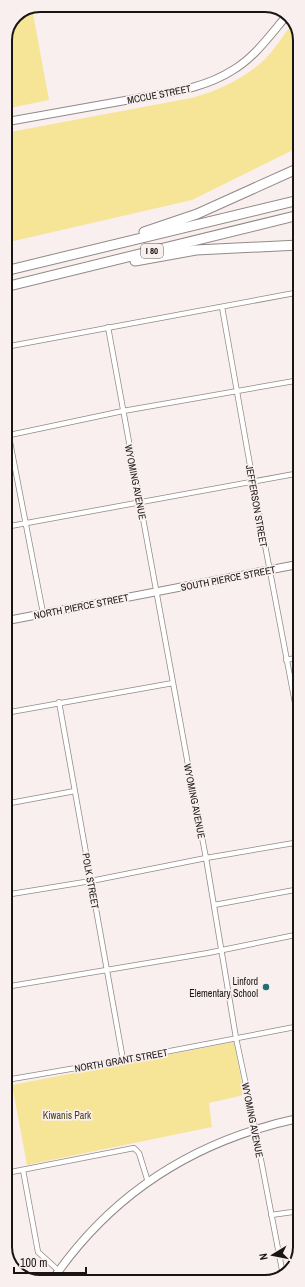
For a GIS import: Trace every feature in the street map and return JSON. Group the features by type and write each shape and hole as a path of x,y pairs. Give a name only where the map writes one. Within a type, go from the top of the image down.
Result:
{"highway":[{"path":"27,266 175,222 197,214 293,171"},
{"name":"I 80","path":"12,269 293,202"},
{"name":"I 80","path":"12,286 293,217"},
{"path":"57,275 196,250 293,246"}],"main road":[{"name":"MCCUE STREET","path":"12,121 168,92 209,82 234,70 247,60 283,19"},
{"name":"SOUTH PIERCE STREET","path":"157,592 293,565"},
{"name":"NORTH PIERCE STREET","path":"12,620 157,592"},
{"path":"56,1275 99,1223 129,1196 148,1182 199,1152 235,1136 255,1129 293,1120"}],"street":[{"path":"12,346 293,293"},
{"name":"JEFFERSON STREET","path":"222,307 293,694"},
{"name":"WYOMING AVENUE","path":"108,327 206,858 236,1038 282,1269"},
{"path":"12,435 123,411 293,381"},
{"path":"12,459 43,613"},
{"path":"12,526 293,474"},
{"path":"286,660 293,658"},
{"path":"12,712 59,702 174,683"},
{"name":"POLK STREET","path":"59,702 123,1060"},
{"path":"12,803 75,791"},
{"path":"12,894 91,881 206,858 293,843"},
{"path":"214,905 293,890"},
{"path":"12,986 221,950 293,935"},
{"name":"NORTH GRANT STREET","path":"12,1079 123,1060 293,1027"},
{"path":"12,1172 134,1148 139,1153 148,1182"},
{"path":"23,1170 38,1252 59,1271"},
{"path":"272,1215 293,1212"}],"green space":[{"path":"33,13 49,100 12,108 12,40 14,29 17,24 29,14"},
{"path":"290,27 293,40 293,150 192,200 12,241 12,132 191,98 210,92 246,74 262,62"},
{"name":"Kiwanis Park","path":"234,1042 244,1095 209,1103 212,1127 27,1165 12,1085"}],"place":[{"name":"Linford Elementary School","path":"266,987"}]}
